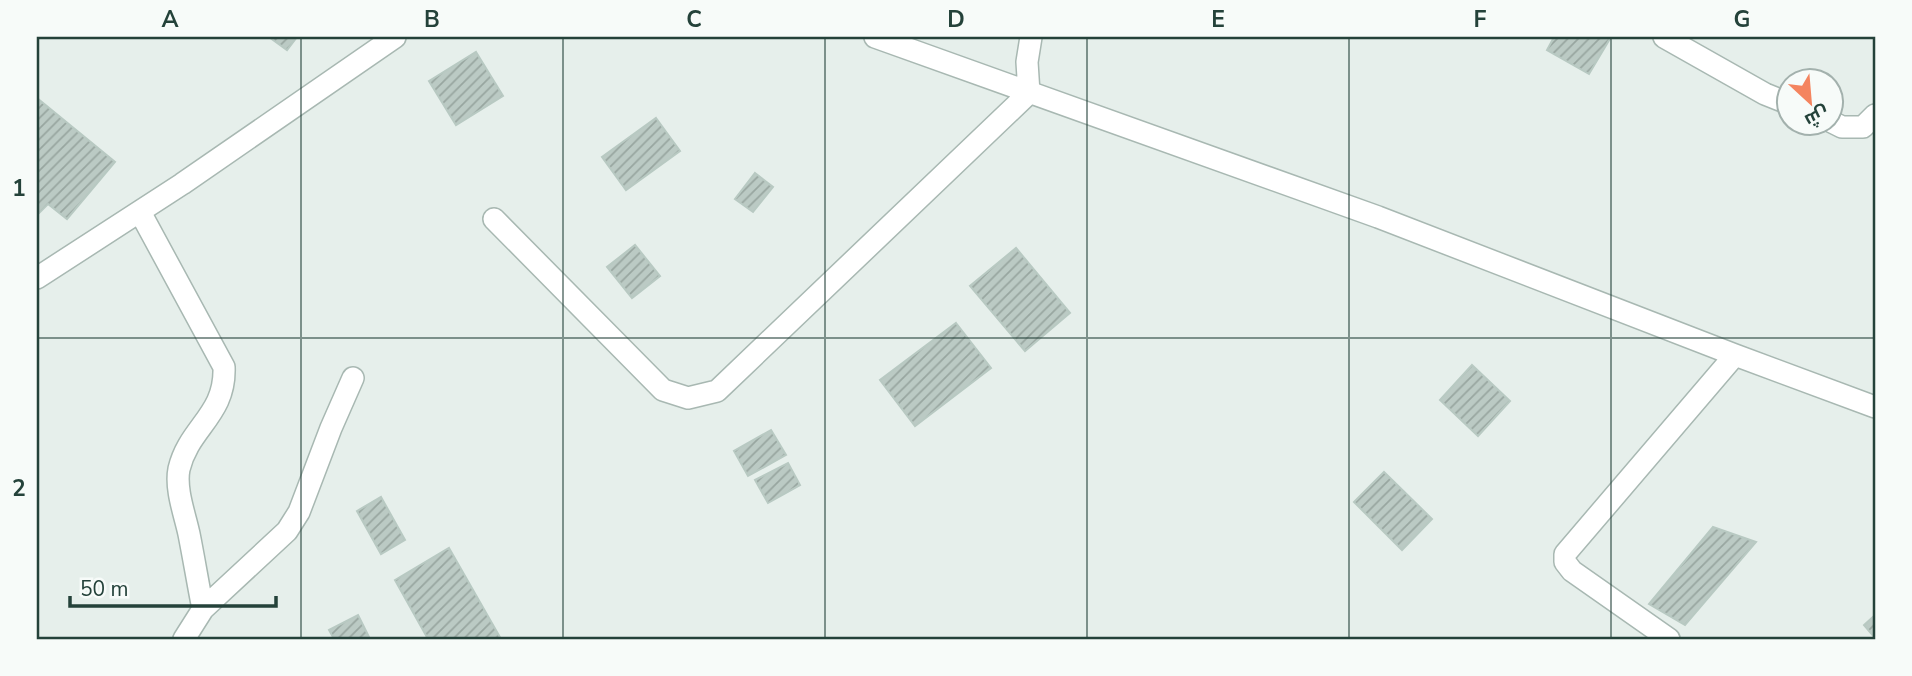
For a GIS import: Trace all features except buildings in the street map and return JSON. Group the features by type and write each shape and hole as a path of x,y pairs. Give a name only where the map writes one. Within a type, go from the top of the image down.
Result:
{"street":[{"path":"37,278 140,212 395,37"},
{"path":"875,37 1378,217 1875,407"},
{"path":"1029,93 1027,62 1031,37"},
{"path":"1664,37 1776,98"},
{"path":"494,219 663,390 688,398 717,391 1029,93"},
{"path":"1846,127 1863,127 1875,115"},
{"path":"140,212 224,367 225,386 216,407 188,446 178,472 203,609"},
{"path":"1669,639 1572,571 1565,562 1565,554 1735,355"},
{"path":"184,639 203,609 287,531 299,512 353,378"}]}
